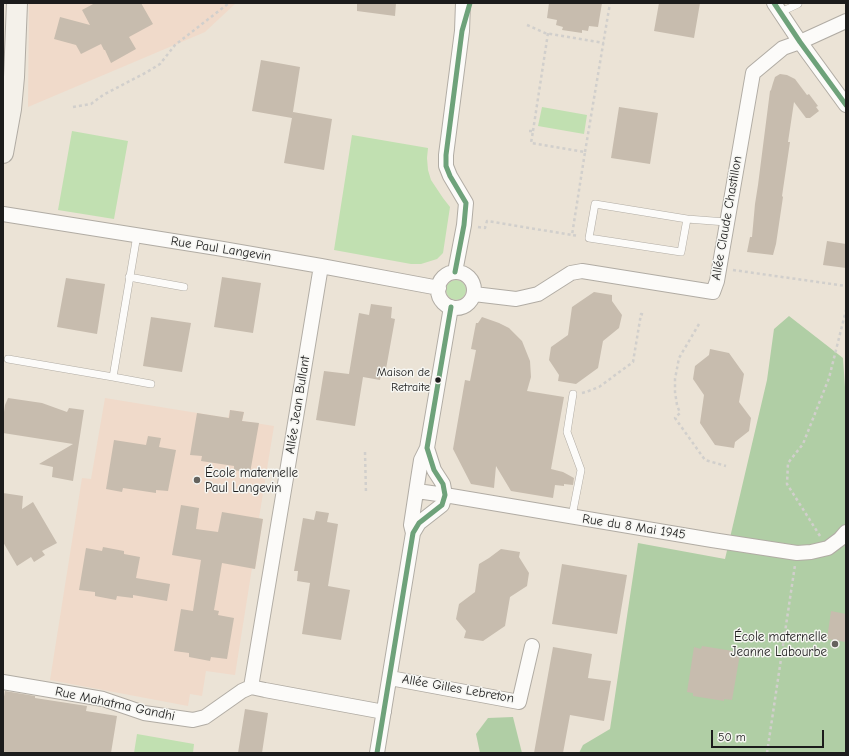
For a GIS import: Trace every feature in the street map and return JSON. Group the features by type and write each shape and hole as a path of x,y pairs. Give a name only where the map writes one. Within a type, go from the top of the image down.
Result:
{"main road":[{"path":"3,154 14,77 17,3"}],"street":[{"path":"455,272 464,225 466,203 450,176 446,166 446,155 462,31 463,3"},
{"path":"462,31 470,3"},
{"path":"777,7 800,42 846,105"},
{"name":"Allée Claude Chastillon","path":"474,294 516,299 538,294 571,273 582,271 713,292 717,281 753,73 783,48 846,21"},
{"name":"Rue Paul Langevin","path":"3,214 217,248 439,288"},
{"name":"Allée Jean Bullant","path":"251,687 321,266"},
{"path":"455,272 468,276 474,287 472,300 462,307 456,308 443,302 439,293 442,279 455,272"},
{"path":"413,534 411,525 421,460 427,448 451,307"},
{"path":"377,753 413,534 420,523 442,505 446,495 443,484 434,470 427,448"},
{"name":"Rue du 8 Mai 1945","path":"417,491 796,553 811,552 828,548 840,539 846,532"},
{"name":"Allée Gilles Lebreton","path":"390,678 519,702 532,646"},
{"name":"Rue Mahatma Gandhi","path":"3,682 103,700 144,713 192,720 205,717 236,695 251,687"},
{"path":"251,687 384,712"}],"lane":[{"path":"777,7 798,4"},
{"path":"687,219 681,252 589,238 595,204 687,219 726,222"},
{"path":"113,377 136,235"},
{"path":"129,278 184,288"},
{"path":"8,359 151,384"},
{"path":"572,516 581,470 567,432 573,394"}],"path":[{"path":"73,108 91,104 103,95 160,64 175,45 229,3"},
{"path":"572,235 610,3"},
{"path":"527,26 545,33 604,43"},
{"path":"548,33 531,143 585,152"},
{"path":"464,225 485,228 487,221 589,238"},
{"path":"719,268 846,286"},
{"path":"828,548 787,484 788,463 803,444 829,378 846,310"},
{"path":"573,394 586,392 599,387 632,362 641,314 646,315"},
{"path":"698,324 679,358 675,379 675,392 680,413 675,418 705,460 726,466"},
{"path":"365,452 366,494"},
{"path":"767,753 796,553"}],"shaded area":[{"path":"29,3 236,3 205,32 28,107"},
{"path":"105,398 228,418 230,410 244,412 242,421 274,426 259,518 263,519 255,569 252,568 235,675 206,671 202,696 190,694 188,706 50,680 82,478 91,479"}],"green space":[{"path":"542,107 587,115 584,134 538,126"},
{"path":"72,131 128,141 114,219 58,210"},
{"path":"352,135 428,148 428,170 431,180 450,207 443,253 437,259 421,264 411,264 334,250"},
{"path":"456,280 463,283 466,290 463,297 456,300 449,297 446,290 449,283"},
{"path":"789,316 843,358 846,402 846,753 579,753 583,745 610,729 638,543 725,559 767,380 774,329"},
{"path":"513,717 522,753 480,753 476,734 488,718"},
{"path":"137,734 194,744 193,753 134,753"}],"building":[{"path":"95,3 141,3 153,24 129,37 136,49 111,63 101,44 81,54 76,45 54,39 60,17 90,25 82,10"},
{"path":"357,3 396,3 395,16 357,11"},
{"path":"549,3 602,3 598,27 589,26 588,31 582,30 582,33 562,30 563,27 556,25 557,20 547,18"},
{"path":"659,3 700,3 694,38 654,31"},
{"path":"261,60 300,67 292,118 252,111"},
{"path":"780,74 787,75 795,79 807,95 809,94 818,106 816,107 819,111 810,118 806,118 794,102 788,142 790,142 783,197 773,255 747,252 750,237 752,237 770,91 775,77"},
{"path":"619,107 658,113 650,164 611,158"},
{"path":"293,112 332,119 324,170 284,163"},
{"path":"827,241 846,244 846,268 823,265"},
{"path":"222,277 261,283 253,333 214,327"},
{"path":"66,278 105,284 97,334 57,327"},
{"path":"594,292 612,295 612,301 622,315 619,328 603,341 598,368 576,384 558,381 559,375 549,360 551,347 568,335 572,307"},
{"path":"371,304 392,307 391,318 395,319 386,369 382,369 380,380 363,377 355,426 316,420 324,371 349,374 359,313 369,315"},
{"path":"151,317 191,323 182,372 143,366"},
{"path":"482,317 509,328 522,341 530,361 531,377 527,391 564,397 551,469 563,472 574,478 573,485 555,485 553,498 511,491 496,466 494,488 471,484 453,449 465,380 470,381 476,350 471,349 476,323 478,323"},
{"path":"710,349 729,353 744,374 739,402 751,418 749,431 735,442 734,448 715,445 700,423 704,395 693,379 695,366 709,355"},
{"path":"8,398 42,403 67,412 69,408 84,410 73,481 52,477 53,467 39,464 73,444 3,433 5,405"},
{"path":"230,410 244,412 242,421 259,423 250,473 234,470 234,466 201,461 202,456 190,455 197,413 229,418"},
{"path":"148,436 161,438 159,447 176,450 168,491 156,490 156,493 123,488 122,492 106,489 114,440 146,445"},
{"path":"3,493 23,496 22,509 33,502 57,543 42,551 45,555 34,562 31,557 17,566 3,542"},
{"path":"181,505 199,508 196,529 218,532 222,512 263,519 255,569 222,563 214,610 219,611 218,615 234,618 227,659 211,657 210,661 189,657 189,653 174,651 181,609 193,611 201,560 172,555"},
{"path":"316,511 329,513 327,522 338,524 328,586 350,590 341,640 302,634 310,583 297,581 298,571 294,571 303,518 314,520"},
{"path":"103,547 124,551 124,554 140,557 136,578 170,584 167,601 133,595 133,598 117,596 116,600 95,596 95,592 79,590 86,548 102,551"},
{"path":"501,549 520,552 519,557 529,573 527,586 510,597 505,626 483,641 464,638 466,631 456,619 459,604 475,592 479,564"},
{"path":"562,564 627,575 617,634 552,624"},
{"path":"831,611 846,614 846,642 827,639"},
{"path":"702,646 733,651 732,653 740,654 732,700 724,699 724,701 693,696 693,693 687,692 694,647 701,649"},
{"path":"553,647 592,654 588,678 611,681 604,721 570,715 563,753 534,753"},
{"path":"5,691 35,696 35,698 87,706 86,711 117,716 111,753 3,753 3,702"},
{"path":"245,709 268,713 262,753 238,753"}],"transit line":[{"path":"455,272 464,225 466,203 450,176 446,166 446,155 462,31 470,3"},
{"path":"774,3 800,42 846,105"},
{"path":"377,753 413,533 419,523 442,505 445,495 443,484 434,470 427,448 451,307"}],"place":[{"name":"Maison de Retraite","path":"438,380"},
{"name":"École maternelle Paul Langevin","path":"197,480"},
{"name":"École maternelle Jeanne Labourbe","path":"835,644"}]}
